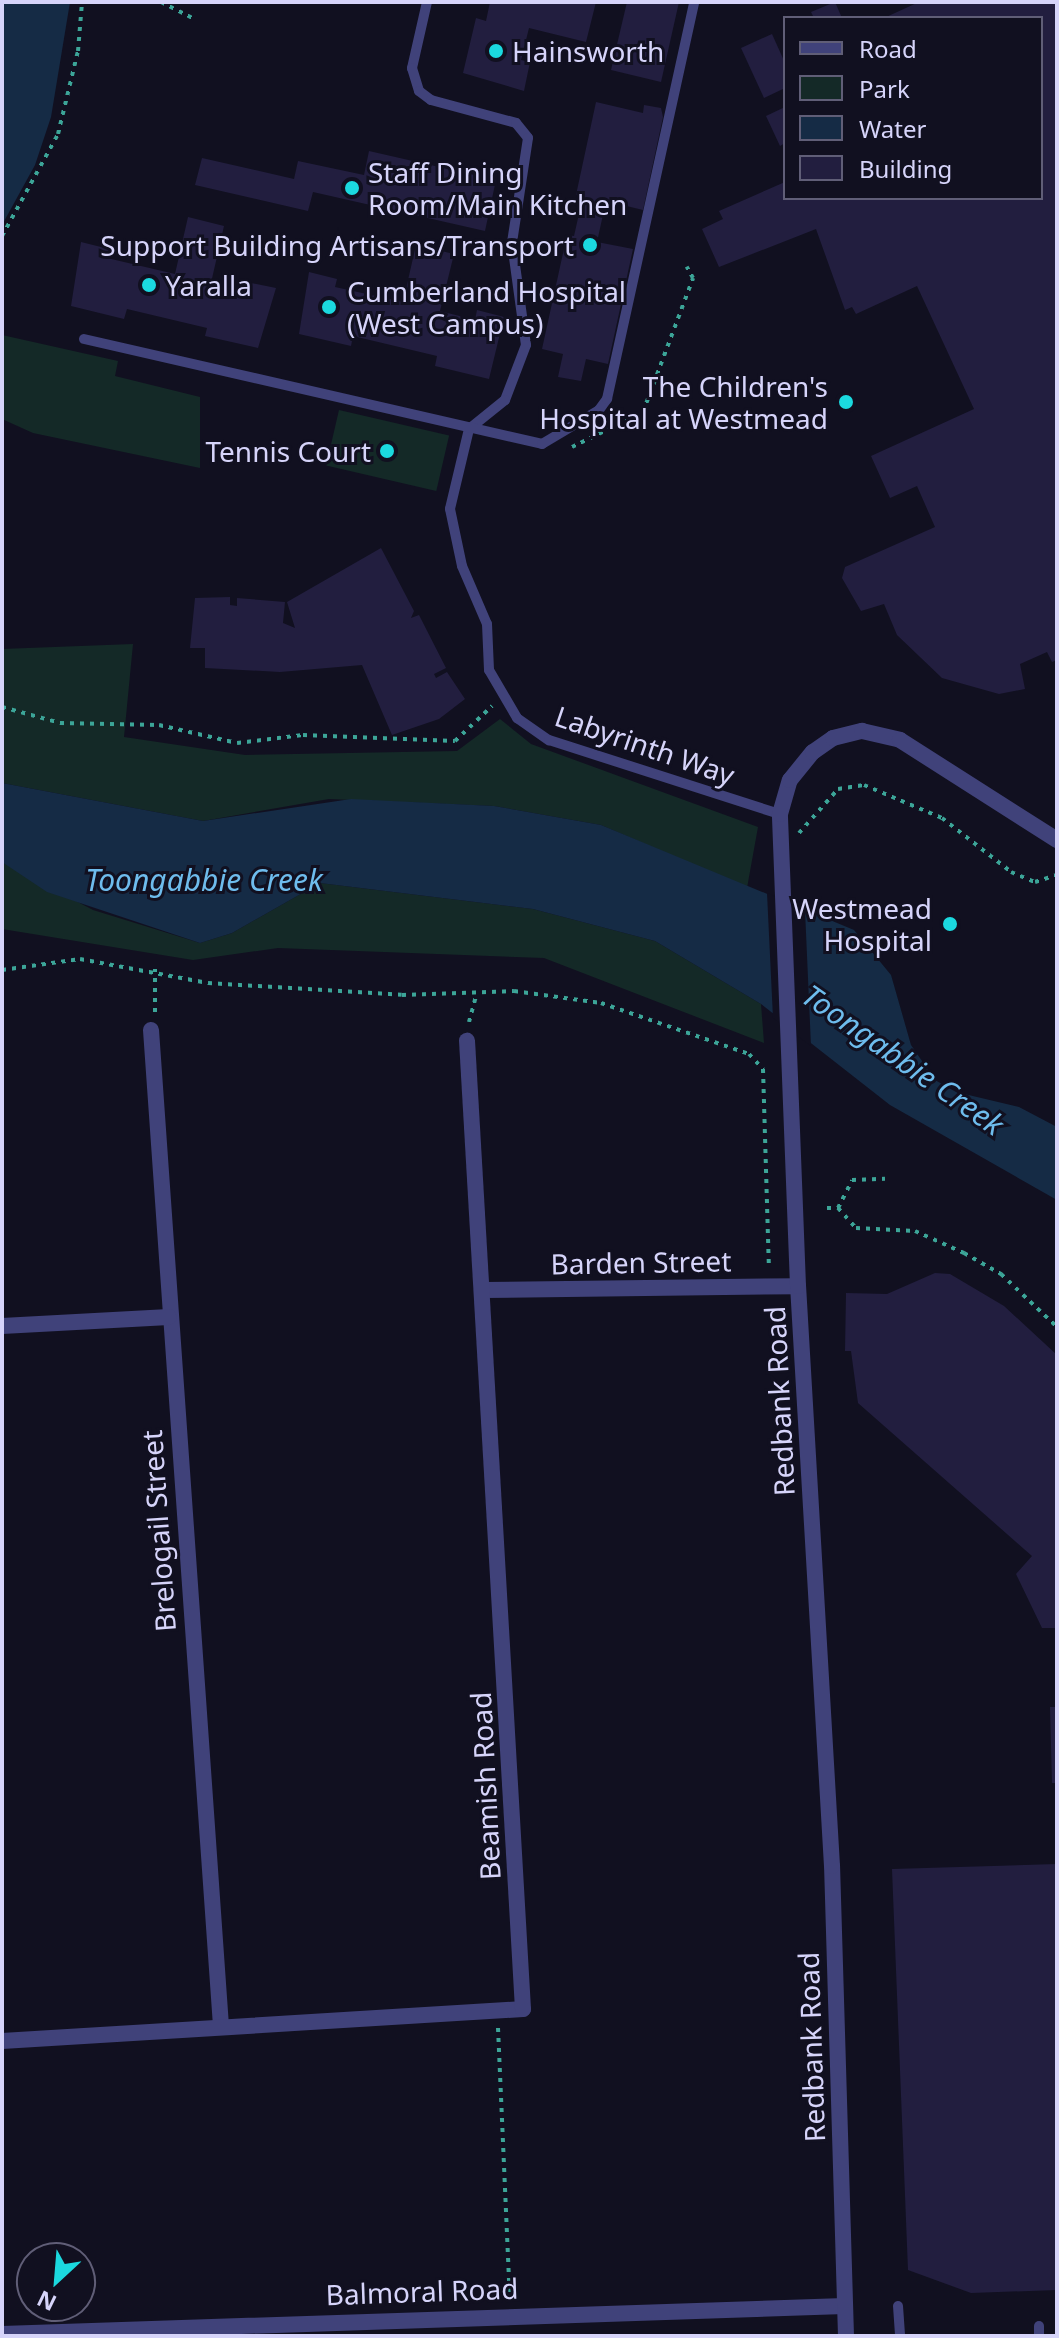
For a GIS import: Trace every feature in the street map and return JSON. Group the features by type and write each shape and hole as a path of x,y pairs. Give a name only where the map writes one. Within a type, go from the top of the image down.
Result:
{"street":[{"name":"Redbank Road","path":"846,2336 832,1866 798,1286 793,1047 780,814 790,780 813,752 833,738 862,731 900,740 1057,840"},
{"name":"Brelogail Street","path":"151,1030 221,2027"},
{"name":"Beamish Road","path":"2,2041 523,2009 484,1290 467,1041"},
{"name":"Barden Street","path":"484,1290 798,1286"},
{"path":"2,1326 169,1317"},
{"name":"Balmoral Road","path":"2,2334 511,2313 845,2306"}],"lane":[{"path":"427,2 412,68 419,91 431,100 506,119 528,138 512,243 526,345 505,400 469,429"},
{"path":"84,339 542,444 599,410 607,399 694,2"},
{"name":"Labyrinth Way","path":"469,429 450,509 462,566 487,624 489,670 502,700 549,740 780,814"},
{"path":"898,2306 900,2336"}],"path":[{"path":"2,236 58,134 78,51 82,2"},
{"path":"161,2 195,19"},
{"path":"563,451 643,412 693,278 687,267"},
{"path":"2,707 60,723 159,725 237,743 303,735 455,741 502,700"},
{"path":"799,833 838,789 864,785 942,818 1011,872 1035,882 1057,875"},
{"path":"151,1030 155,968"},
{"path":"467,1041 476,995"},
{"path":"838,1208 852,1180 885,1179"},
{"path":"827,1208 838,1208 856,1228 915,1231 964,1253 1001,1274 1057,1327"},
{"path":"497,2010 511,2313"}],"green space":[{"path":"2,335 118,361 115,376 200,397 200,468 33,433 2,419"},
{"name":"Tennis Court","path":"339,410 449,435 436,491 326,466"},
{"path":"133,644 124,737 245,755 457,751 500,719 531,744 758,827 747,888 601,825 494,806 329,799 203,821 2,783 2,649"},
{"path":"2,862 93,910 200,943 232,933 320,883 533,909 655,941 761,1004 764,1043 544,958 278,948 193,960 2,929"}],"water":[{"path":"2,2 70,2 51,117 35,165 2,225"},
{"name":"Toongabbie Creek","path":"2,783 203,821 351,799 494,806 601,825 854,930 891,975 911,1045 935,1080 956,1092 1019,1107 1057,1127 1057,1200 890,1105 761,1004 655,941 533,909 320,883 232,933 200,943 47,892 2,862"}],"pier":[{"path":"767,893 805,910 811,1046 773,1018"}],"building":[{"name":"Hainsworth","path":"490,2 596,2 586,42 529,28 521,60 530,62 524,91 463,73 476,18 486,21"},
{"path":"627,2 679,2 661,82 611,70"},
{"path":"835,2 841,16 813,16 811,12"},
{"path":"919,2 1057,2 1057,660 1052,662 1047,652 1020,664 1025,689 999,694 942,678 897,635 884,604 861,611 842,578 845,567 935,527 917,486 890,498 871,456 974,409 917,286 856,314 852,307 845,310 816,229 719,267 702,229 723,219 719,211 783,183 783,200 1043,200 1043,16 888,16"},
{"path":"772,34 783,59 783,89 764,98 741,48"},
{"name":"Support Building Artisans/Transport","path":"596,102 643,113 644,105 661,108 663,117 643,210 606,201 597,242 633,249 608,364 586,359 581,381 558,377 563,354 542,349 567,235 574,236 583,196 576,195"},
{"path":"783,108 783,144 780,146 766,116"},
{"name":"Staff Dining Room/Main Kitchen","path":"369,151 496,180 485,231 313,192 308,211 195,185 202,158 294,179 298,161 364,175"},
{"name":"Yaralla","path":"188,217 224,226 211,283 249,291 251,283 276,288 258,348 205,336 207,328 127,309 124,319 71,306 81,242 109,249 107,258 175,274"},
{"path":"416,245 454,254 440,311 475,320 477,310 504,317 489,379 435,366 437,356 353,336 351,346 299,334 309,272 337,279 335,287 403,302"},
{"path":"381,548 414,611 411,618 419,615 446,668 434,674 436,678 447,672 465,699 439,719 392,735 362,665 280,672 205,668 205,648 190,648 195,598 230,597 230,605 237,606 237,598 285,602 283,623 295,628 287,602"},
{"path":"935,1273 950,1274 1004,1306 1057,1355 1057,1628 1042,1628 1016,1574 1032,1556 858,1403 851,1351 845,1351 846,1293 887,1294"},
{"path":"1050,1707 1057,1707 1057,1783 1052,1783"},
{"path":"1057,1864 1057,2290 971,2293 908,2270 892,1869"}],"place":[{"name":"Hainsworth","path":"496,51"},
{"name":"Staff Dining Room/Main Kitchen","path":"352,188"},
{"name":"Support Building Artisans/Transport","path":"590,245"},
{"name":"Yaralla","path":"149,285"},
{"name":"Cumberland Hospital (West Campus)","path":"329,307"},
{"name":"The Children's Hospital at Westmead","path":"846,402"},
{"name":"Tennis Court","path":"387,451"},
{"name":"Westmead Hospital","path":"950,924"}]}
